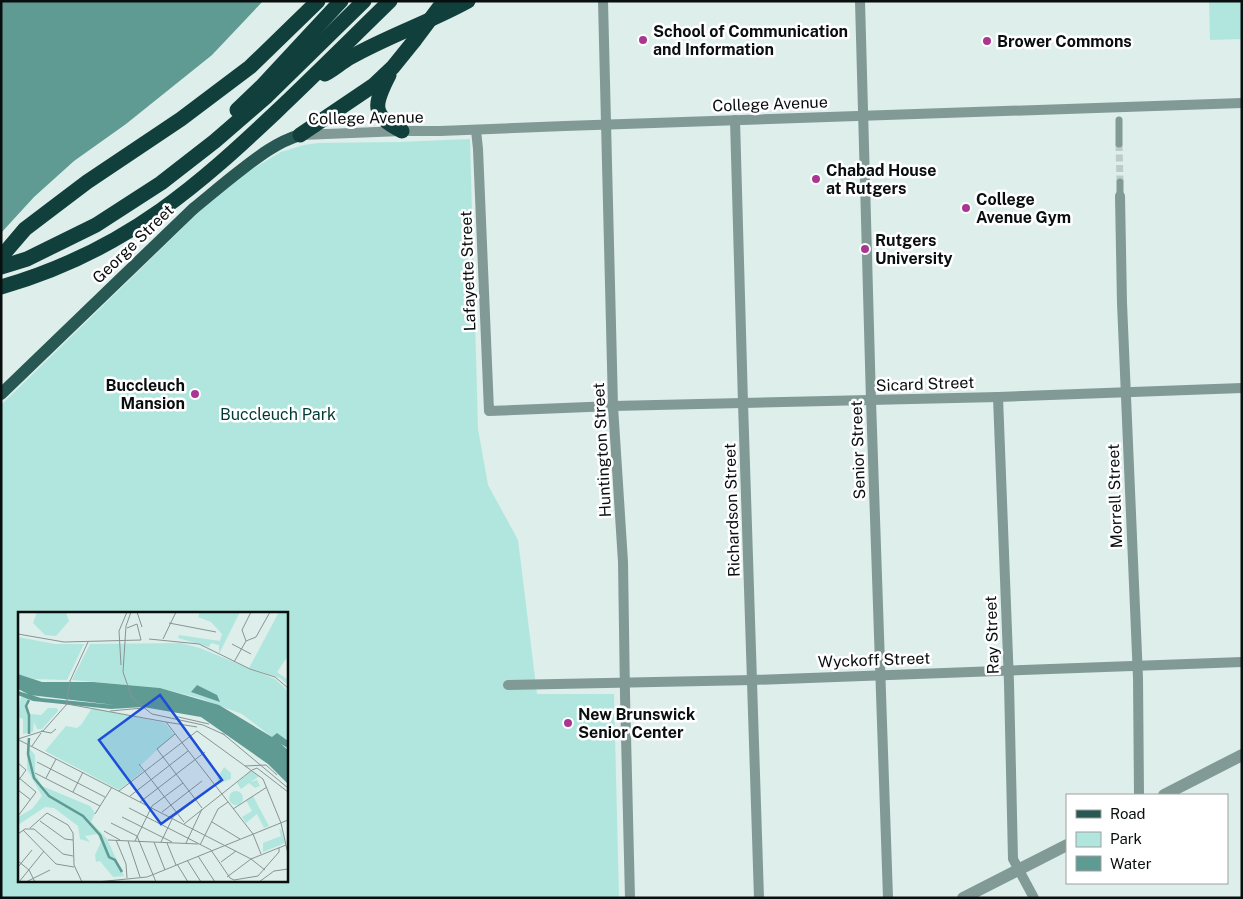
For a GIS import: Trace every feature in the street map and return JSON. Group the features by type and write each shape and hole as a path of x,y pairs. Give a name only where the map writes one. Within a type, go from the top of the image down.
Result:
{"highway":[{"path":"250,67 310,1"},
{"path":"1,257 25,229 87,182 180,119 250,67 318,1"},
{"path":"161,183 261,87 341,1"},
{"path":"1,267 27,259 68,239 96,224 161,183 215,141 267,96 364,1"},
{"path":"1,287 53,269 122,234 161,210 253,134 390,1"},
{"path":"300,134 374,85 393,67 444,1"},
{"path":"291,98 349,58 468,1"},
{"path":"393,67 380,92 377,103 382,118 391,126 402,131"}],"main road":[{"name":"George Street","path":"1,394 217,188 270,148 300,134"}],"street":[{"name":"Huntington Street","path":"603,1 613,406 623,562 624,683 630,898"},
{"name":"Senior Street","path":"860,1 888,898"},
{"name":"College Avenue","path":"300,134 427,132 1242,103"},
{"name":"Richardson Street","path":"736,120 759,898"},
{"path":"1119,120 1119,144"},
{"name":"Lafayette Street","path":"476,130 489,411"},
{"path":"1120,182 1120,196"},
{"name":"Morrell Street","path":"1120,196 1122,303 1137,667 1139,794"},
{"name":"Sicard Street","path":"489,411 613,406 998,398 1242,388"},
{"name":"Ray Street","path":"998,398 1013,859 1034,898"},
{"name":"Wyckoff Street","path":"508,685 753,680 1242,662"},
{"path":"1166,794 1242,755"},
{"path":"963,898 1066,846"}],"green space":[{"path":"1209,1 1242,1 1242,39 1210,40"},
{"name":"Buccleuch Park","path":"470,139 478,429 488,485 518,540 537,694 614,694 619,898 1,898 1,405 201,210 249,171 281,152 318,143"}],"water":[{"path":"1,1 263,1 212,55 126,124 74,161 34,197 1,233"}],"tunnel":[{"path":"1119,144 1120,182"}],"place":[{"name":"School of Communication and Information","path":"643,40"},
{"name":"Brower Commons","path":"987,41"},
{"name":"Chabad House at Rutgers","path":"816,179"},
{"name":"College Avenue Gym","path":"966,208"},
{"name":"Rutgers University","path":"865,249"},
{"name":"Buccleuch Mansion","path":"195,394"},
{"name":"New Brunswick Senior Center","path":"568,723"}]}
